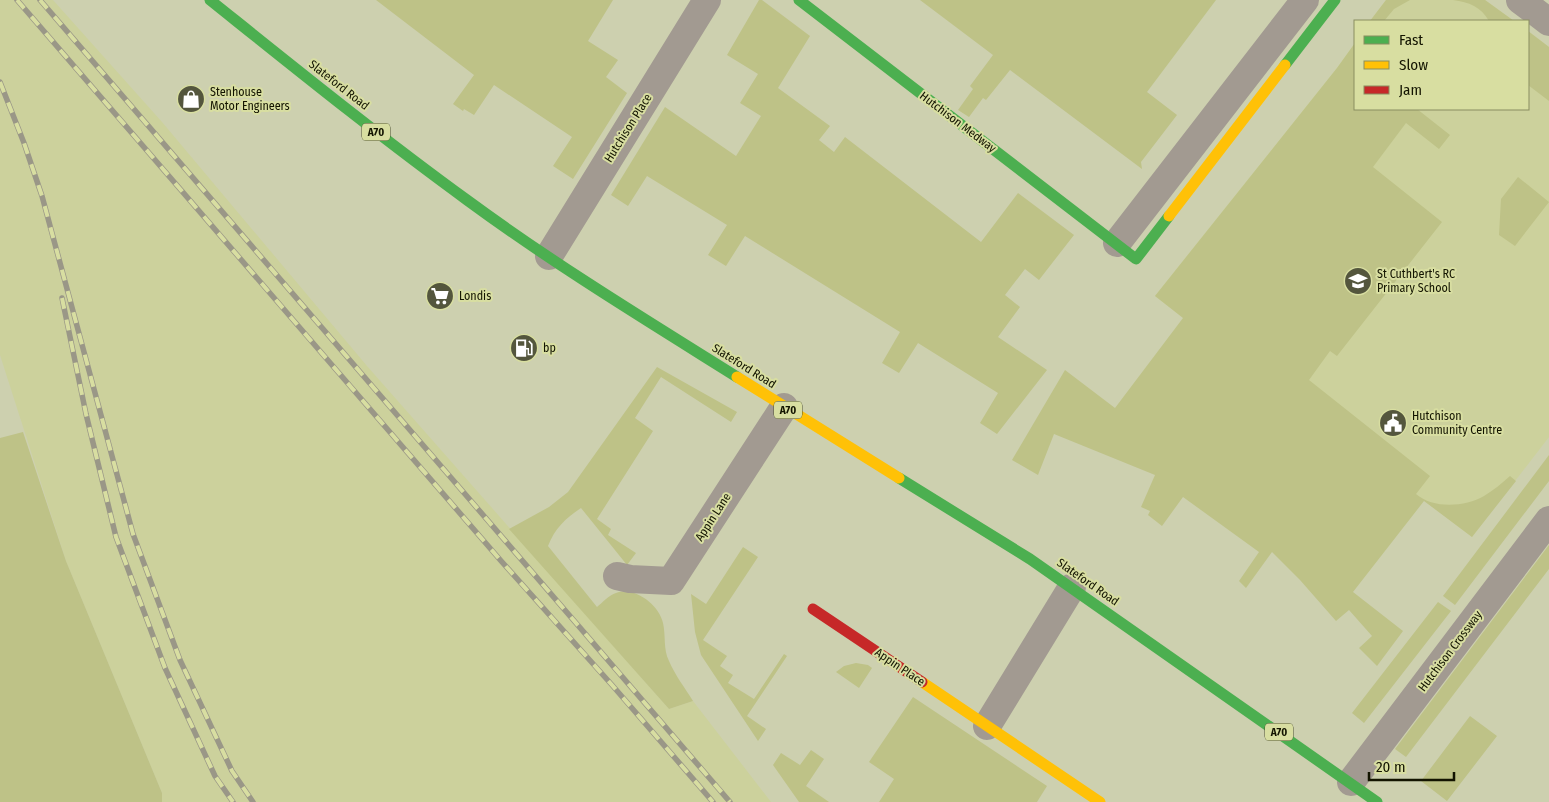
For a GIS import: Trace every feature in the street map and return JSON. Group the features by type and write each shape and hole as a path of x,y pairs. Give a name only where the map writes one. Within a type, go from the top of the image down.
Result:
{"main road":[{"name":"Slateford Road","path":"210,0 350,113 468,201 653,325 1030,559 1377,802"},
{"name":"Hutchison Medway","path":"799,0 1127,251"},
{"path":"1127,251 1335,0"},
{"name":"Appin Place","path":"812,609 1100,802"}],"street":[{"name":"Hutchison Place","path":"549,256 707,0"},
{"path":"1127,251 1305,0"},
{"path":"1520,0 1549,22"},
{"name":"Appin Lane","path":"617,576 630,579 671,581 784,407"},
{"name":"Hutchison Crossway","path":"1351,782 1549,520"},
{"path":"987,726 1072,587"}],"shaded area":[{"path":"0,0 53,0 162,122 367,366 669,709 693,701 771,802 162,802 162,793 66,561 0,355"},
{"path":"376,0 613,0 588,41 618,60 606,77 627,93 573,179 553,166 572,137 494,85 474,115 464,109 463,111 453,104 474,75"},
{"path":"759,0 762,0 810,36 778,88 830,126 819,140 834,152 845,137 981,242 1018,193 1074,235 1039,280 1025,269 1005,295 1020,307 998,337 1047,370 997,434 980,423 998,393 918,343 899,373 882,363 900,332 745,236 726,266 708,255 727,225 647,176 628,206 611,195 665,107 736,156 761,116 740,103 758,74 727,55"},
{"path":"920,0 1216,0 1147,92 1177,115 1141,162 1142,169 1010,70 986,100 983,98 969,117 958,110 973,89 970,86 993,55"},
{"path":"1386,0 1485,0 1513,20 1371,20"},
{"path":"1386,0 1410,0 1394,9 1385,20 1371,20"},
{"path":"1453,0 1485,0 1513,20 1488,20 1474,6"},
{"name":"St Cuthbert's RC Primary School","path":"1529,32 1549,47 1549,437 1472,537 1155,296 1354,44 1354,110 1529,110"},
{"path":"1529,32 1549,47 1549,101 1529,86"},
{"path":"1354,44 1354,110 1418,110 1450,135 1439,149 1406,123 1373,167 1442,222 1337,356 1330,351 1309,380 1430,476 1416,494 1423,499 1440,504 1459,504 1484,496 1510,476 1516,481 1472,537 1424,501 1353,592 1403,631 1377,666 1359,648 1372,636 1349,610 1336,621 1272,552 1246,588 1239,581 1259,552 1183,497 1162,526 1148,515 1150,511 1141,507 1155,475 1054,434 1038,475 1012,460 1065,370 1115,408 1183,318 1155,296"},
{"path":"1518,177 1549,202 1515,246 1499,235 1501,199"},
{"path":"657,367 737,412 731,422 661,377 635,418 653,431 597,519 611,529 608,535 636,553 627,565 581,508 561,524 548,546 597,607 611,595 631,592 645,599 657,610 663,623 667,656 693,701 669,709 509,529 549,507 568,492"},
{"path":"23,432 66,561 162,793 162,802 0,802 0,438"},
{"path":"1549,455 1549,481 1455,605 1443,596"},
{"path":"1549,545 1549,569 1406,757 1395,749"},
{"path":"743,547 758,557 703,640 727,656 720,666 733,675 728,683 754,699 784,654 787,656 747,716 766,729 758,741 701,655 695,632 691,594 706,604"},
{"path":"1438,602 1451,611 1364,723 1352,713"},
{"path":"856,663 868,665 872,668 859,688 836,672 844,666"},
{"path":"913,697 1047,786 1037,802 879,802 894,779 869,762"},
{"path":"1470,716 1497,736 1447,801 1421,781"},
{"path":"811,750 824,759 806,786 829,802 799,802 773,765 781,753 800,765"}],"railway":[{"path":"17,0 502,562 713,802"},
{"path":"40,0 730,802"},
{"path":"0,82 42,196 133,534 180,660 232,771 253,802"},
{"path":"62,298 86,414 116,537 165,668 215,776 233,802"}],"traffic: fast":[{"path":"210,0 369,127 500,224 600,291 737,377"},
{"path":"799,0 1136,259 1169,216"},
{"path":"1285,65 1335,0"},
{"path":"899,478 1030,559 1377,802"}],"traffic: slow":[{"path":"1169,216 1285,65"},
{"path":"737,377 899,478"},
{"path":"922,682 1100,802"}],"traffic: jam":[{"path":"813,609 922,682"}],"place":[{"name":"Stenhouse Motor Engineers","path":"191,99"},
{"name":"St Cuthbert's RC Primary School","path":"1358,281"},
{"name":"Londis","path":"440,296"},
{"name":"bp","path":"524,348"},
{"name":"Hutchison Community Centre","path":"1393,423"}]}
